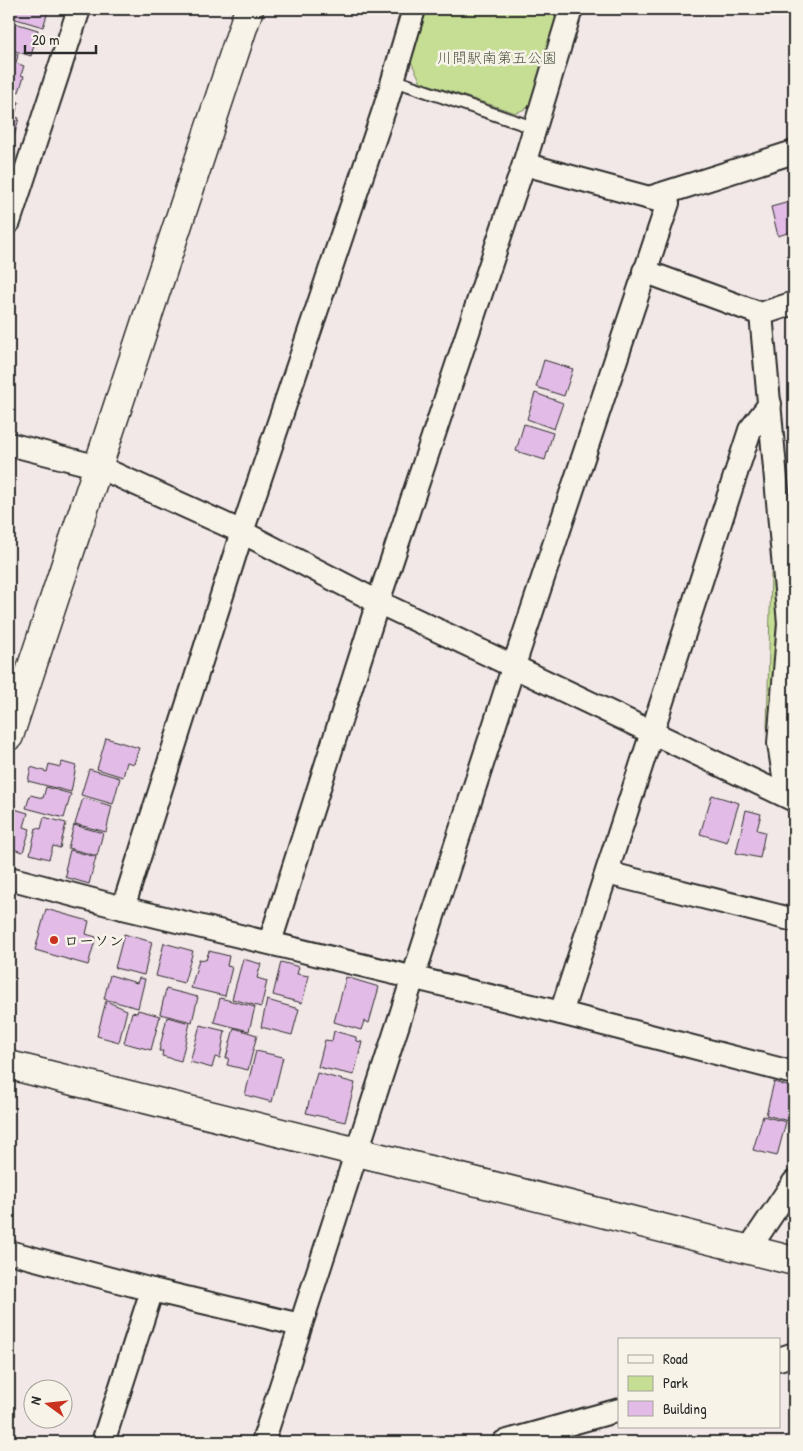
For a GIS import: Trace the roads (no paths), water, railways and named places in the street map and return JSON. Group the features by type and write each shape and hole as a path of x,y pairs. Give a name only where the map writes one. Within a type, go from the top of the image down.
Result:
{"street":[{"path":"9,222 79,9"},
{"path":"9,736 248,9"},
{"path":"123,908 242,532 393,80 414,9"},
{"path":"270,942 378,602 524,164 571,9"},
{"path":"649,198 794,152"},
{"path":"263,1442 514,665 668,203 524,164"},
{"path":"644,271 761,314 794,302"},
{"path":"761,314 789,624 779,744 791,798"},
{"path":"562,1014 750,430 770,404"},
{"path":"9,444 99,467 242,532 378,602 791,798"},
{"path":"607,873 794,920"},
{"path":"9,878 123,908 270,942 794,1073"},
{"path":"9,1065 794,1261"},
{"path":"748,1250 794,1182"},
{"path":"9,1252 152,1290 300,1325"},
{"path":"103,1442 152,1290"},
{"path":"780,1359 794,1354"},
{"path":"504,1442 618,1410"}],"lane":[{"path":"393,80 535,128"}],"place":[{"name":"ローソン","path":"54,940"}],"park label":[{"name":"川間駅南第五公園","path":"497,57"}]}
